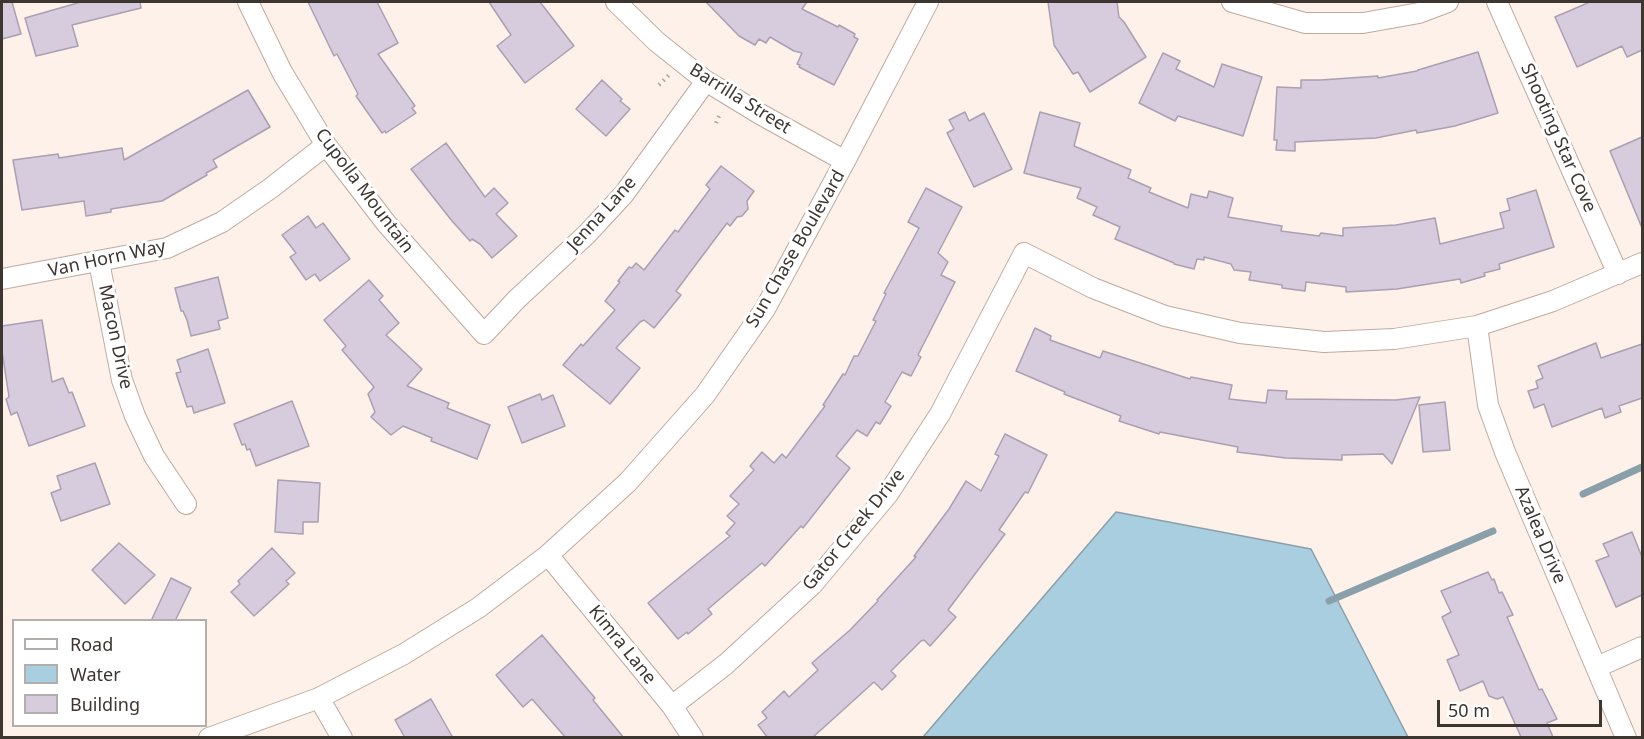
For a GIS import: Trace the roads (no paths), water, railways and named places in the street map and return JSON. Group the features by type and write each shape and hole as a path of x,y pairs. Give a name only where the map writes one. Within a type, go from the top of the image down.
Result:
{"street":[{"name":"Cupolla Mountain","path":"248,2 282,72 326,145 386,224 484,334"},
{"name":"Barrilla Street","path":"616,2 657,42 706,81 845,161"},
{"name":"Sun Chase Boulevard","path":"209,738 319,698 404,654 478,608 548,555 628,482 705,395 765,309 928,2"},
{"path":"1232,2 1305,24 1317,24 1363,23 1419,13 1448,2"},
{"name":"Shooting Star Cove","path":"1497,2 1618,274"},
{"name":"Jenna Lane","path":"484,334 517,299 587,234 624,194 706,81"},
{"name":"Van Horn Way","path":"2,279 166,249 222,222 272,188 326,145"},
{"name":"Gator Creek Drive","path":"672,706 726,664 812,585 888,494 940,414 1024,253 1093,288 1165,316 1240,333 1324,342 1394,339 1477,326"},
{"name":"Macon Drive","path":"99,262 122,380 135,416 154,456 186,504"},
{"path":"1477,326 1553,301 1642,263"},
{"name":"Azalea Drive","path":"1477,326 1491,414 1626,738"},
{"name":"Kimra Lane","path":"548,555 672,706 693,738"},
{"path":"1597,667 1642,647"},
{"path":"319,698 342,738"}],"water":[{"path":"1116,512 1311,549 1408,737 923,737"}],"waterway":[{"path":"1583,494 1642,467"},
{"path":"1329,601 1493,531"}]}
